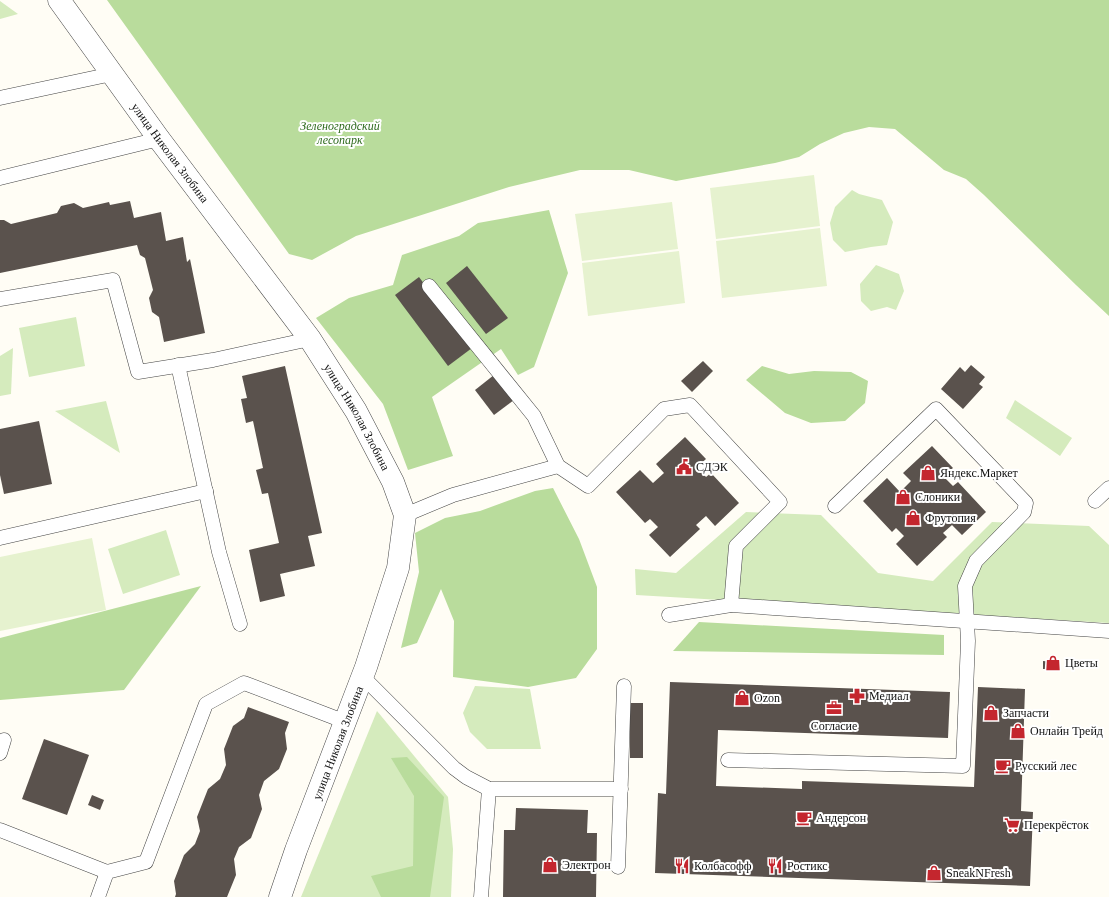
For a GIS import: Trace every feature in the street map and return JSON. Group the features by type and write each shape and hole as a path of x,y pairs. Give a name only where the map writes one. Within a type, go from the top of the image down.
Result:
{"street":[{"name":"улица Николая Злобина","path":"59,0 159,139 310,339 356,411 393,482 405,515 398,568 363,677 296,850 280,897"}],"lane":[{"path":"0,98 112,74"},
{"path":"0,178 159,139"},
{"path":"0,299 113,280 138,372 213,360 310,339"},
{"path":"429,286 534,416 558,466 588,486 664,409 690,405 780,502 736,546 731,605"},
{"path":"178,365 219,552 240,624"},
{"path":"728,760 963,766 968,641 965,586 976,561 1024,512 1026,503 936,409 835,506"},
{"path":"405,515 453,495 558,466"},
{"path":"1095,501 1109,488"},
{"path":"0,538 206,491"},
{"path":"669,616 731,605 967,620 1109,631"},
{"path":"363,677 454,768 466,777 488,789 621,789"},
{"path":"0,830 107,872 146,862 206,704 244,683 346,722"},
{"path":"618,867 624,686"},
{"path":"481,897 488,789"},
{"path":"98,897 107,872"}],"green space":[{"name":"Зеленоградский лесопарк","path":"107,0 1109,0 1109,316 966,179 944,170 895,129 869,127 844,133 820,144 799,157 775,163 676,181 629,170 580,170 509,187 356,236 312,260 289,254"},
{"path":"0,1 18,14 0,19"},
{"path":"814,175 820,226 716,239 710,188"},
{"path":"852,190 859,194 882,200 893,222 887,245 845,252 833,240 830,223 835,207"},
{"path":"672,202 678,249 582,261 575,214"},
{"path":"549,210 568,273 534,367 518,375 501,349 432,397 453,456 408,470 383,404 316,318 349,298 393,285 402,255 459,236 478,223"},
{"path":"820,228 827,286 722,298 716,241"},
{"path":"679,251 685,303 588,316 582,263"},
{"path":"876,265 899,274 904,291 896,310 887,307 871,311 861,301 860,284"},
{"path":"76,317 85,366 29,377 19,328"},
{"path":"13,348 11,394 0,396 0,356"},
{"path":"762,366 789,374 814,371 851,372 868,381 865,403 845,421 811,423 785,413 746,380"},
{"path":"1015,400 1072,438 1060,456 1006,418"},
{"path":"106,401 120,453 55,411"},
{"path":"553,488 579,539 597,587 597,649 576,678 528,687 453,677 454,621 441,589 417,643 401,648 419,572 415,533 445,518 480,511 535,491"},
{"path":"746,512 821,515 878,573 933,581 992,522 1089,526 1109,545 1109,623 636,595 635,569 676,573"},
{"path":"166,530 180,575 123,594 108,549"},
{"path":"92,538 106,610 0,631 0,557"},
{"path":"201,586 124,690 0,700 0,638"},
{"path":"699,622 944,635 944,655 673,651"},
{"path":"475,686 530,689 541,749 487,749 470,732 463,713"},
{"path":"377,711 448,797 453,849 451,897 301,897"},
{"path":"407,757 444,797 430,897 381,897 371,876 413,866 414,796 391,758"}],"building":[{"path":"130,201 134,218 161,212 166,241 183,237 187,262 190,259 205,333 164,342 159,317 152,312 149,298 153,290 145,258 140,255 137,245 0,273 0,220 4,220 11,224 57,213 61,206 74,203 83,208 109,202 110,205"},
{"path":"467,266 508,318 486,334 446,283"},
{"path":"419,277 472,348 448,366 395,295"},
{"path":"703,361 713,371 692,392 681,381"},
{"path":"971,365 985,377 979,384 983,387 963,409 941,389 960,367 965,372"},
{"path":"285,366 322,533 308,536 315,566 280,574 285,596 260,602 249,550 279,543 268,493 262,494 256,470 263,468 253,421 246,423 241,399 247,398 242,376"},
{"path":"494,375 514,400 494,415 475,390"},
{"path":"39,421 52,484 4,494 0,475 0,429"},
{"path":"685,437 706,459 697,467 706,477 711,473 739,503 715,526 706,516 696,525 700,529 670,557 649,535 658,527 650,519 645,523 616,492 640,470 653,483 664,473 656,464"},
{"path":"932,446 953,468 943,476 953,486 958,482 986,512 962,535 952,525 943,533 947,537 917,566 896,544 904,536 896,528 892,532 863,501 887,478 900,492 911,481 903,473"},
{"path":"1043,661 1054,662 1053,669 1043,669"},
{"path":"670,682 950,692 948,738 718,730 716,786 802,789 802,781 974,787 978,687 1025,689 1021,811 1033,812 1030,886 655,873 658,793 666,794"},
{"path":"630,703 643,703 643,758 630,758"},
{"path":"248,707 289,722 285,733 287,749 279,769 264,781 259,795 262,809 251,838 239,847 234,859 236,875 227,897 175,897 174,881 184,855 195,844 200,831 197,817 208,789 220,779 226,765 224,749 233,726 244,718"},
{"path":"44,739 89,755 67,815 22,799"},
{"path":"92,795 104,800 100,810 88,805"},
{"name":"Электрон","path":"516,808 588,810 587,833 597,833 596,897 503,897 504,830 515,830"}],"place":[{"name":"СДЭК","path":"684,467"},
{"name":"Яндекс.Маркет","path":"928,473"},
{"name":"Слоники","path":"903,497"},
{"name":"Фрутопия","path":"913,518"},
{"name":"Цветы","path":"1053,663"},
{"name":"Медиал","path":"857,696"},
{"name":"Ozon","path":"742,698"},
{"name":"Согласие","path":"834,708"},
{"name":"Запчасти","path":"991,713"},
{"name":"Онлайн Трейд","path":"1018,731"},
{"name":"Русский лес","path":"1003,766"},
{"name":"Андерсон","path":"804,818"},
{"name":"Перекрёсток","path":"1012,825"},
{"name":"Электрон","path":"550,865"},
{"name":"Колбасофф","path":"682,866"},
{"name":"Ростикс","path":"775,866"},
{"name":"SneakNFresh","path":"934,873"}]}
